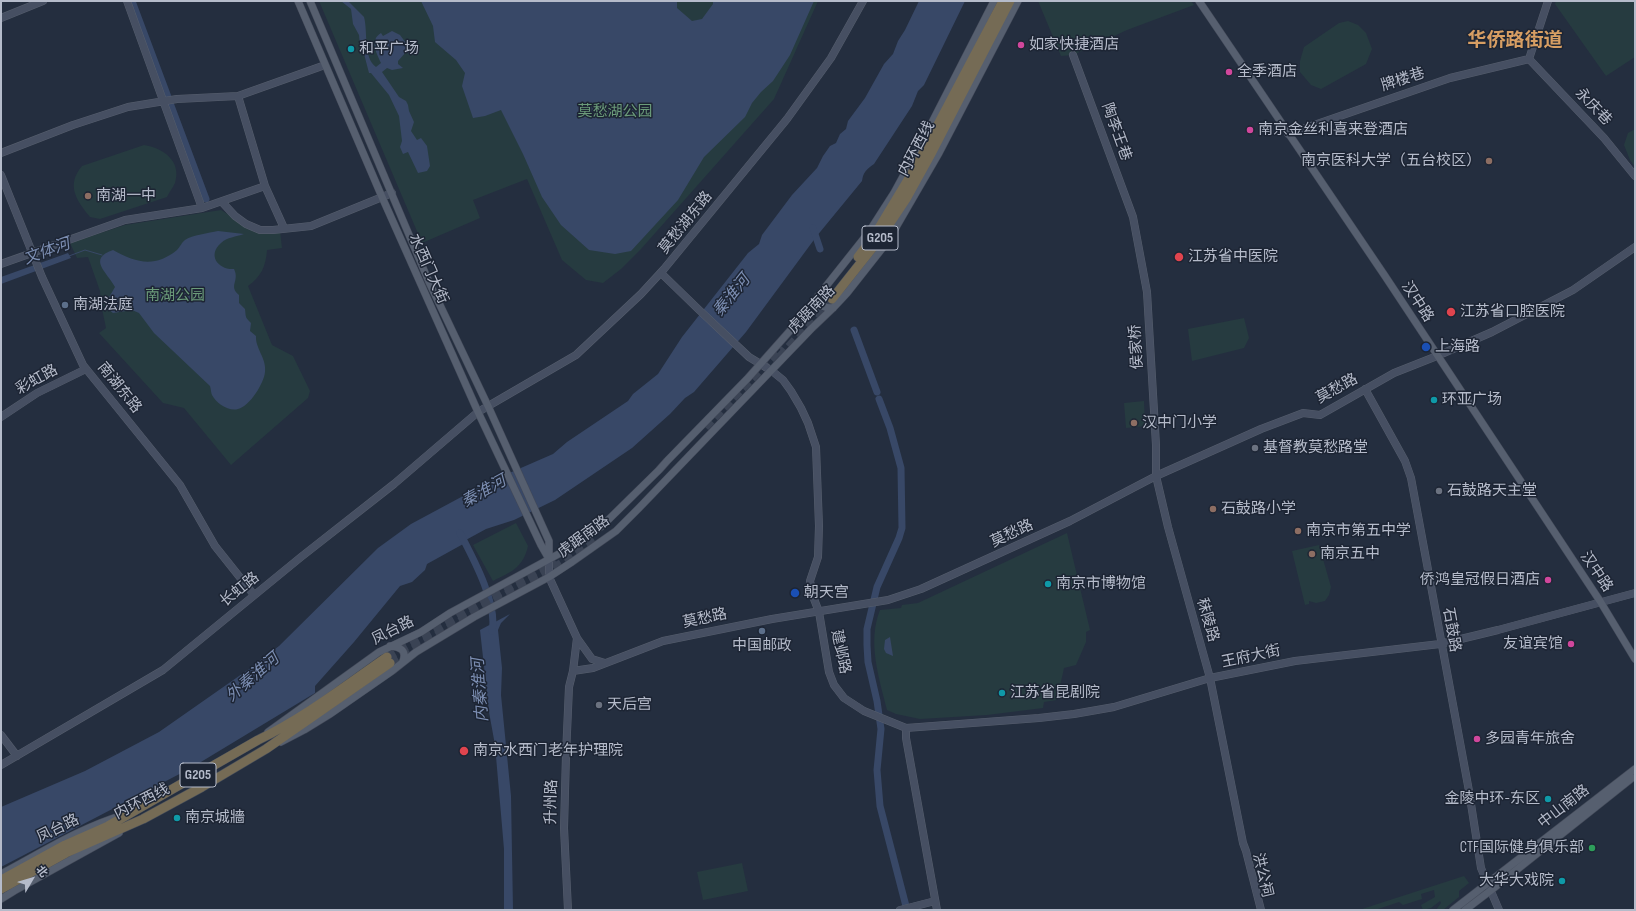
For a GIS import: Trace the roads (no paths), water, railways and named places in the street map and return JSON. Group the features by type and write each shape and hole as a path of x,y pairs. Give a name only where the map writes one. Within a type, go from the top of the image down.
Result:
{"highway":[{"name":"内环西线","path":"831,301 878,241 898,212 1003,1"},
{"name":"内环西线","path":"963,84 1010,1"},
{"path":"934,119 963,84"},
{"path":"956,118 963,84"},
{"path":"918,170 924,138"},
{"path":"918,170 938,153"},
{"name":"内环西线","path":"1,889 6,882 58,848 108,826 258,740 282,728 389,660 266,749 143,819 66,853 6,882"}],"main road":[{"name":"水西门大街","path":"298,1 382,197 478,412 549,559"},
{"name":"水西门大街","path":"310,1 429,282 488,406 549,542 549,559"},
{"name":"虎踞南路","path":"549,559 602,526 615,515 760,364 796,324 868,232 894,193 934,119 994,1"},
{"name":"虎踞南路","path":"549,577 616,531 772,371 812,328 831,301 863,274 888,241 938,153 1018,1"},
{"name":"汉中路","path":"1199,1 1600,601 1635,659"},
{"path":"818,296 821,306 826,308 831,301"},
{"path":"575,543 572,551 573,553 583,555"},
{"name":"凤台路","path":"258,740 334,683 379,652 421,632 467,604 549,559"},
{"name":"凤台路","path":"266,749 304,730 416,652 474,617 549,577"},
{"path":"390,646 398,647 402,650 405,657 403,661"},
{"name":"中山南路","path":"1465,910 1488,888 1635,769"},
{"name":"中山南路","path":"1453,910 1488,888 1635,775"},
{"name":"凤台路","path":"1,874 61,841 108,819 129,813"},
{"path":"1,899 143,819"}],"street":[{"path":"1,18 43,1"},
{"path":"127,1 202,208"},
{"name":"莫愁湖东路","path":"478,412 576,354 641,294 661,272 787,119 831,58 864,1"},
{"path":"1529,59 1548,1"},
{"name":"陶李王巷","path":"1073,55 1134,217"},
{"name":"牌楼巷","path":"1288,134 1450,78 1529,59"},
{"name":"永庆巷","path":"1529,59 1604,138 1635,176"},
{"path":"1,154 73,125 128,107 177,99 238,96 325,65"},
{"path":"238,96 265,186 284,228"},
{"name":"南湖东路","path":"1,174 42,277 86,369 180,485 214,546 254,595"},
{"path":"1,264 125,220 202,208 265,186"},
{"path":"222,202 235,216 246,224 260,230 311,226 392,193"},
{"name":"侯家桥","path":"1134,217 1147,292 1156,444 1156,476"},
{"path":"1437,356 1492,332 1573,290 1635,247"},
{"name":"建邺路","path":"661,272 696,308 749,357 772,371 783,380 801,408 816,447 819,526 818,557 810,581 819,612 829,672 834,685 844,698 872,715 906,728"},
{"name":"莫愁路","path":"574,671 593,668 663,641 772,619 888,600 921,589 1070,521 1156,476 1261,429 1302,413 1320,415 1394,373 1437,356"},
{"name":"彩虹路","path":"1,417 37,393 86,369"},
{"name":"石鼓路","path":"1365,389 1405,461 1411,478 1440,644 1469,791 1481,868 1488,888 1499,910"},
{"name":"长虹路","path":"1,765 163,670 254,595 394,484 478,412"},
{"name":"秣陵路","path":"1156,476 1172,542 1210,678 1243,843"},
{"path":"549,559 549,577 577,638 592,659 606,663"},
{"name":"王府大街","path":"906,728 1074,714 1114,707 1210,678 1295,661 1440,644 1635,593"},
{"path":"574,671 577,638"},
{"name":"升州路","path":"568,910 564,828 569,687 574,671"},
{"path":"906,728 906,738 937,910"},
{"path":"1,735 17,756"},
{"name":"洪公祠","path":"1243,843 1242,852 1257,910"},
{"name":"洪公祠","path":"1243,843 1261,910"},
{"path":"900,910 935,901"}],"water":[{"path":"341,1 348,1 364,17 369,57 376,67 381,63 375,47 375,39 381,33 383,36 392,31 400,35 409,47 409,55 408,52 406,52 398,61 398,64 403,68 392,70 387,68 382,72 399,97 406,101 408,105 414,122 411,131 417,140 421,138 427,146 430,166 427,171 418,173 408,152 403,154 400,147 402,141 399,116 389,95 371,73 369,73 363,50 360,45 359,35 353,24 351,9"},
{"name":"莫愁湖公园","path":"421,1 677,1 677,8 692,21 702,19 713,4 713,1 814,1 790,55 773,81 752,103 745,117 704,157 678,200 631,251 615,254 589,250 561,225 542,197 501,110 485,116 473,118 462,86 465,73 456,60 435,42 433,26"},
{"path":"919,1 965,1 924,85 918,91 912,106 874,164 864,173 862,181 816,237 746,332 694,392 685,398 670,414 632,448 555,500 514,520 486,529 464,541 465,543 427,564 425,570 412,582 400,586 354,642 315,686 315,693 191,768 1,867 1,807 85,771 159,732 249,669 279,646 378,548 411,524 491,481 553,454 567,442 628,401 633,394 658,374 682,337 748,253 759,244 762,235 792,195 817,168 830,146 836,143 840,134 846,129 848,121 865,98 884,64 893,54 898,41"},
{"path":"218,231 244,234 223,241 215,252 215,257 216,261 223,267 234,269 236,277 234,289 239,295 239,303 245,309 246,317 251,323 250,331 256,336 257,345 265,367 264,377 256,394 243,407 234,410 223,406 216,401 212,395 210,386 154,333 139,313 132,310 113,313 107,308 108,299 115,287 101,266 100,262 101,257 113,250 130,258 145,262 161,259 169,256 177,250 188,238"},
{"path":"68,253 71,258 1,284 1,277"},
{"path":"510,614 501,623 498,630 502,668 501,695 511,796 513,910 504,910 504,849 495,745 489,712 480,630"},
{"path":"890,637 893,656 886,653 884,649 885,640"}],"waterway":[{"path":"132,1 168,97"},
{"path":"170,103 206,199"},
{"path":"813,228 820,249"},
{"name":"文体河","path":"69,256 85,250 102,255"},
{"path":"854,330 877,392"},
{"path":"879,399 890,428 901,468 902,528 877,587 867,629 867,645 868,662 877,701 881,729 877,770 880,806 907,910"},
{"name":"内秦淮河","path":"460,533 483,581 488,595 493,620 492,631"}],"tunnel":[{"path":"780,357 832,299"},
{"path":"705,427 782,347"},
{"path":"390,663 564,562 597,540"},
{"path":"387,657 555,560"}],"place":[{"name":"如家快捷酒店","path":"1021,45"},
{"name":"和平广场","path":"351,49"},
{"name":"全季酒店","path":"1229,72"},
{"name":"南京金丝利喜来登酒店","path":"1250,130"},
{"name":"南京医科大学（五台校区）","path":"1489,161"},
{"name":"南湖一中","path":"88,196"},
{"name":"江苏省中医院","path":"1179,257"},
{"name":"南湖法庭","path":"65,305"},
{"name":"江苏省口腔医院","path":"1451,312"},
{"name":"上海路","path":"1426,347"},
{"name":"环亚广场","path":"1434,400"},
{"name":"汉中门小学","path":"1134,423"},
{"name":"基督教莫愁路堂","path":"1255,448"},
{"name":"石鼓路天主堂","path":"1439,491"},
{"name":"石鼓路小学","path":"1213,509"},
{"name":"南京市第五中学","path":"1298,531"},
{"name":"南京五中","path":"1312,554"},
{"name":"侨鸿皇冠假日酒店","path":"1548,580"},
{"name":"南京市博物馆","path":"1048,584"},
{"name":"朝天宫","path":"795,593"},
{"name":"中国邮政","path":"762,631"},
{"name":"友谊宾馆","path":"1571,644"},
{"name":"江苏省昆剧院","path":"1002,693"},
{"name":"天后宫","path":"599,705"},
{"name":"多园青年旅舍","path":"1477,739"},
{"name":"南京水西门老年护理院","path":"464,751"},
{"name":"金陵中环-东区","path":"1548,799"},
{"name":"南京城牆","path":"177,818"},
{"name":"CTF国际健身俱乐部","path":"1592,848"},
{"name":"大华大戏院","path":"1562,881"}],"district":[{"name":"华侨路街道","path":"1515,41"}],"park label":[{"name":"南湖公园","path":"175,296"}],"water label":[{"name":"秦淮河","path":"732,296"},
{"name":"秦淮河","path":"484,492"},
{"name":"外秦淮河","path":"253,678"}]}
